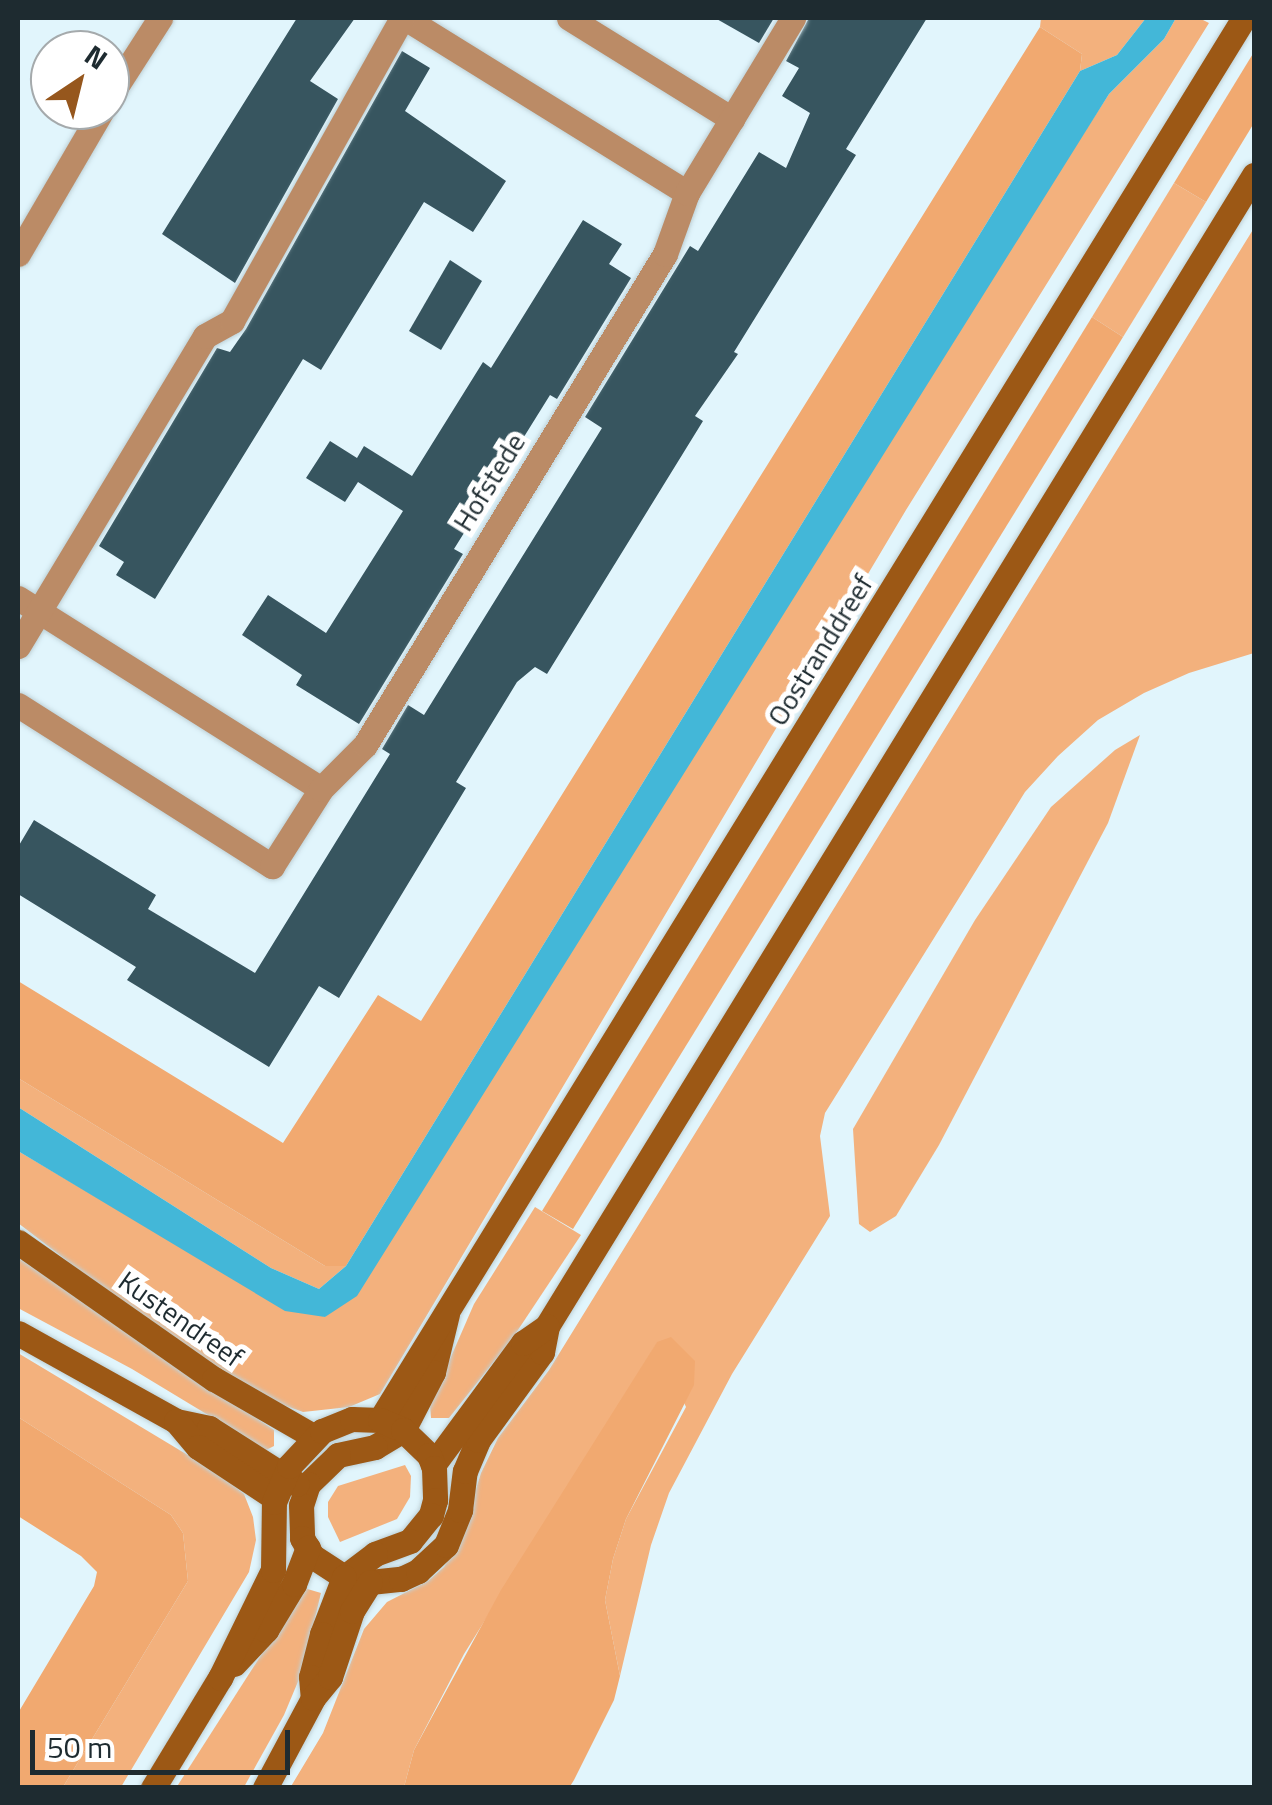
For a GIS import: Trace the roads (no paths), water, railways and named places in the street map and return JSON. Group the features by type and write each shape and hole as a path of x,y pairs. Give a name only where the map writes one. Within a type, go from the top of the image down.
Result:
{"main road":[{"name":"Oostranddreef","path":"391,1425 433,1372 447,1314 1244,18"},
{"path":"391,1425 375,1448 338,1455 320,1468 306,1491 299,1524 308,1548 327,1568 357,1580 418,1571 446,1545 460,1510 465,1470 478,1440 542,1352 547,1326 1254,175"},
{"name":"Kustendreef","path":"18,1242 214,1379 315,1437"},
{"path":"433,1465 522,1343 547,1326"},
{"path":"18,1333 176,1421 198,1448 280,1486 306,1491"},
{"path":"152,1788 220,1678 275,1558 280,1486 315,1437 352,1419 391,1425 420,1443 433,1465 435,1500 424,1528 410,1541 354,1566 357,1580 352,1611 330,1677 313,1698 265,1788"},
{"path":"220,1678 266,1630 294,1584 308,1548"}],"street":[{"path":"130,65 160,18"},
{"path":"18,646 28,604 206,336 232,321 403,18 687,192"},
{"path":"569,18 732,119"},
{"name":"Hofstede","path":"18,706 272,866 321,790 365,745 665,254 687,192 794,18"},
{"path":"18,254 90,130"},
{"path":"28,604 321,790"}],"water":[{"path":"1146,18 1176,18 1164,39 1109,94 357,1296 325,1317 285,1311 18,1151 18,1107 271,1268 319,1289 346,1266 1080,71 1117,55"}]}
